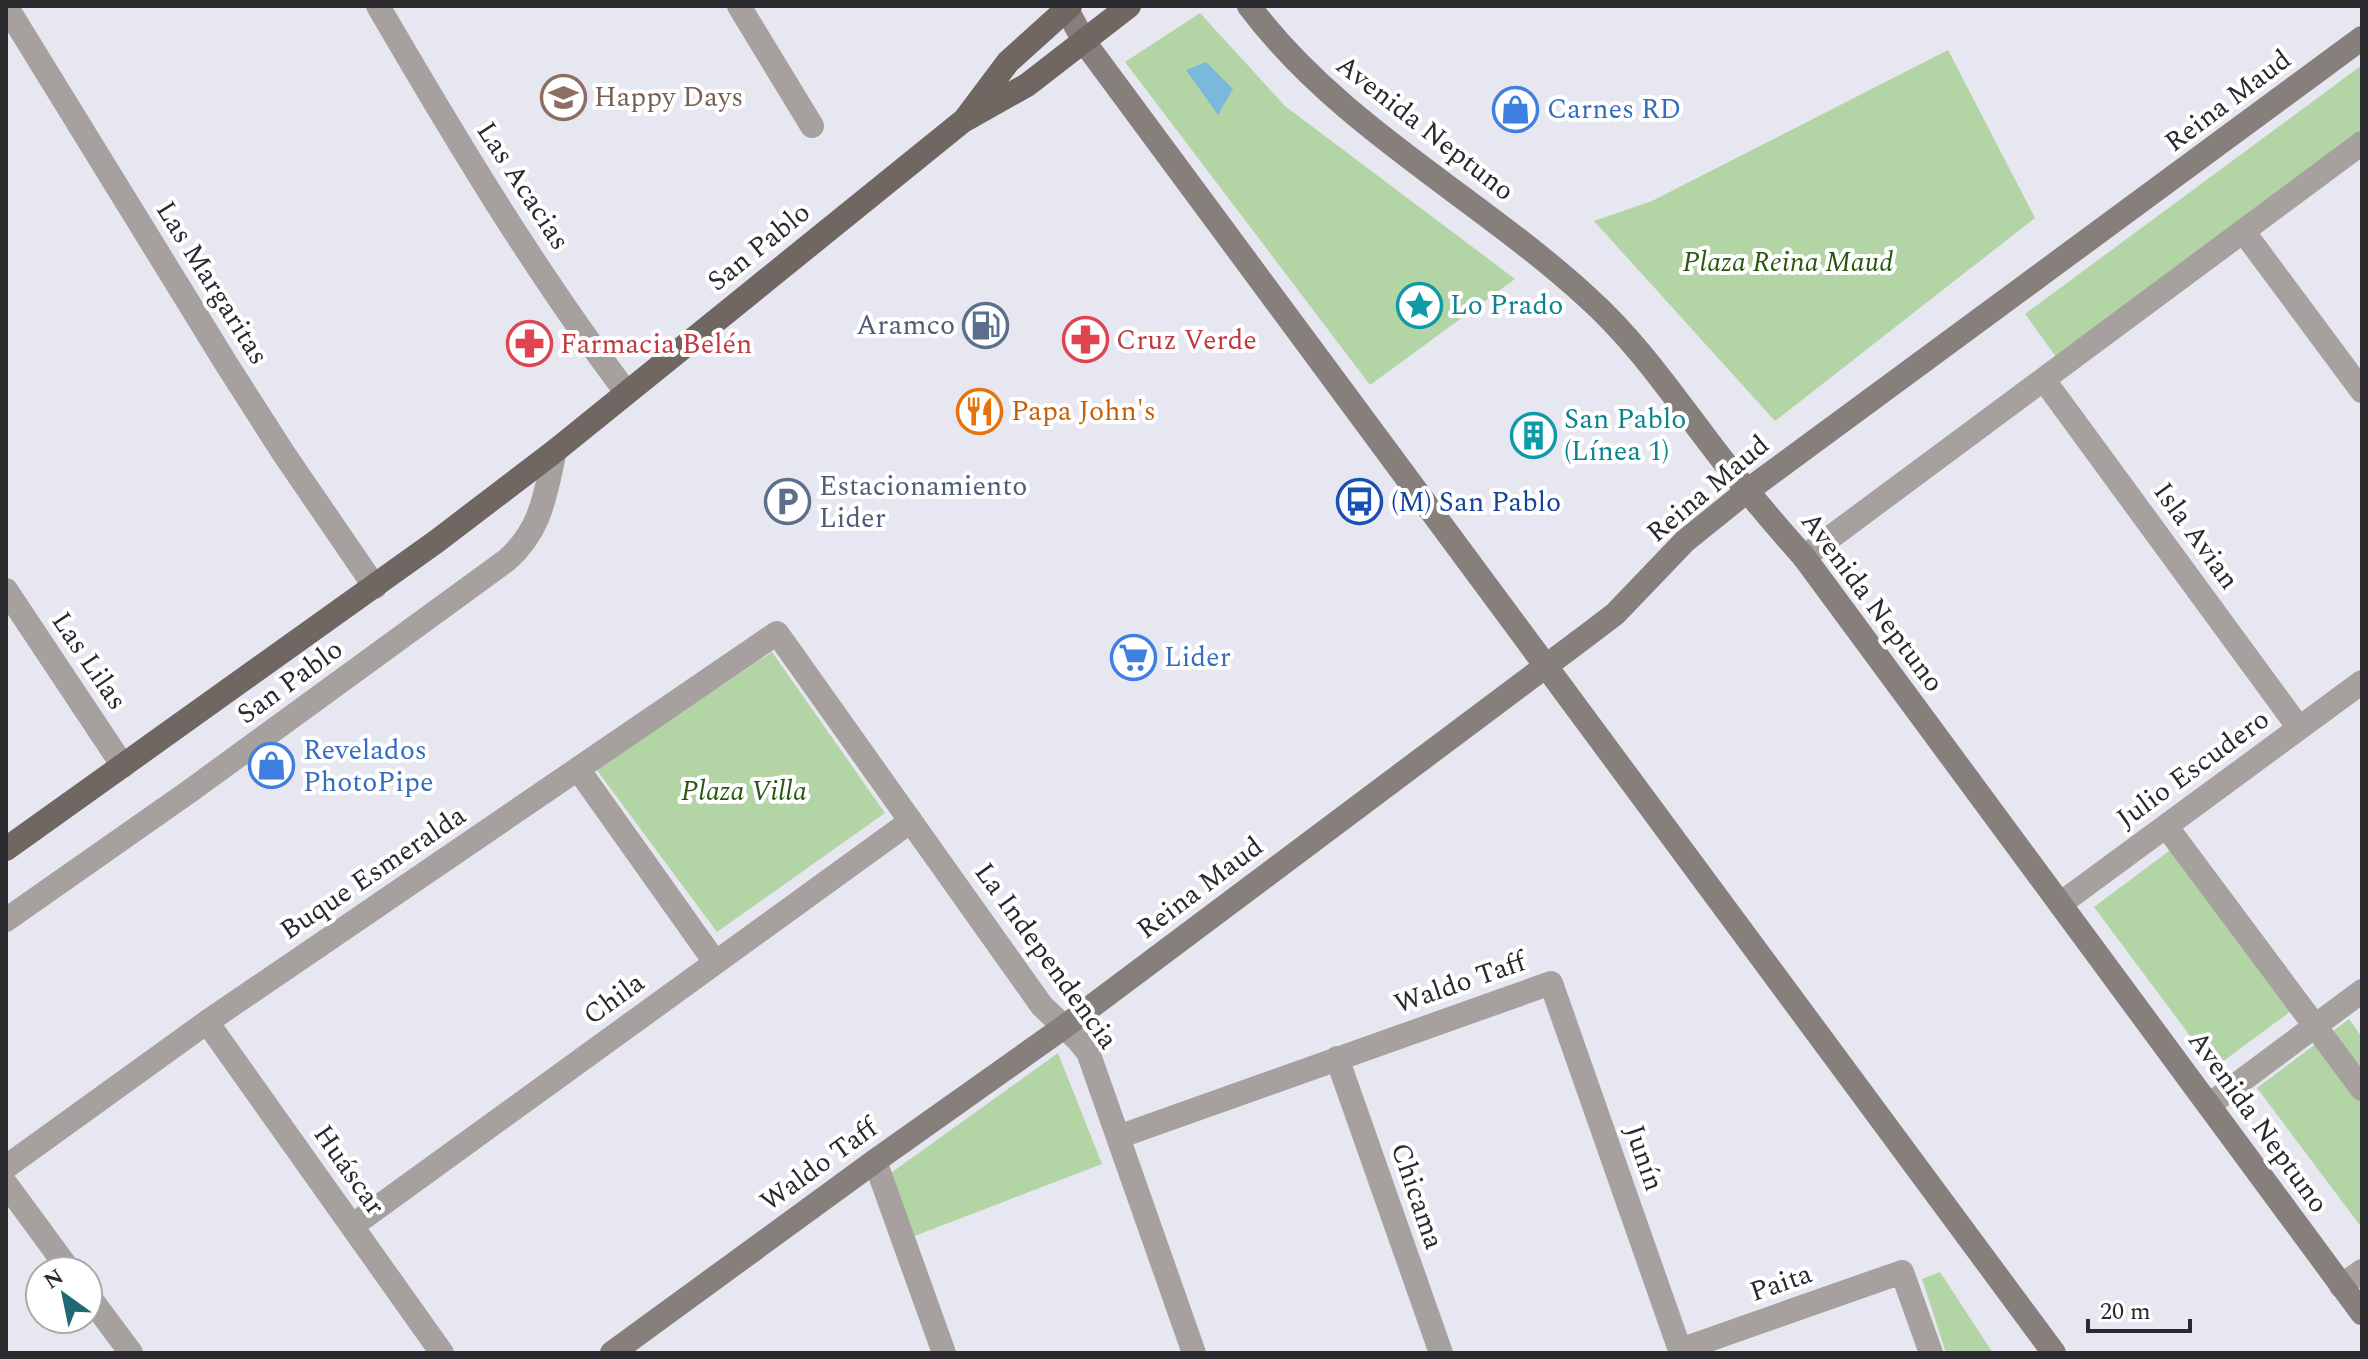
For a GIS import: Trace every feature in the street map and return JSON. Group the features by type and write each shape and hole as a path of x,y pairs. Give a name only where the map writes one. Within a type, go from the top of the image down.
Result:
{"main road":[{"name":"San Pablo","path":"6,849 375,587 555,451 963,121 1027,85 1129,6"},
{"name":"Avenida Neptuno","path":"1249,6 1284,49 1324,89 1544,260 1591,301 1657,374 1747,491 1804,557 2362,1313"},
{"name":"San Pablo","path":"963,121 1008,62 1067,7"},
{"path":"1067,7 1085,43 2054,1353"},
{"name":"Reina Maud","path":"1064,1027 1615,614 1685,541 1747,491 2362,38"},
{"name":"Waldo Taff","path":"612,1353 1064,1027"}],"street":[{"name":"Las Margaritas","path":"6,6 227,365 375,587"},
{"name":"Las Acacias","path":"378,6 454,134 574,322 626,392"},
{"path":"739,6 812,126"},
{"path":"1804,557 2362,143"},
{"path":"2243,231 2362,391"},
{"name":"Isla Avian","path":"2044,380 2299,728"},
{"name":"San Pablo","path":"6,920 203,782 507,560 523,546 539,516 555,451"},
{"name":"Las Lilas","path":"6,590 123,766"},
{"name":"Buque Esmeralda","path":"6,1167 207,1022 777,633"},
{"name":"La Independencia","path":"777,633 1042,1006 1088,1052 1194,1353"},
{"name":"Julio Escudero","path":"2060,904 2362,682"},
{"path":"578,769 715,962"},
{"name":"Chila","path":"352,1226 911,821"},
{"path":"2166,826 2362,1089"},
{"name":"Waldo Taff","path":"1118,1137 1551,983"},
{"name":"Junín","path":"1551,983 1680,1352"},
{"path":"2209,1105 2362,991"},
{"name":"Huáscar","path":"207,1022 442,1353"},
{"name":"Chicama","path":"1337,1058 1441,1353"},
{"path":"875,1161 944,1353"},
{"path":"6,1184 58,1255"},
{"path":"2341,1286 2362,1271"},
{"name":"Paita","path":"1680,1352 1902,1272 1931,1353"},
{"path":"104,1317 131,1353"}],"green space":[{"path":"1200,13 1285,106 1515,279 1370,385 1125,62"},
{"name":"Plaza Reina Maud","path":"1948,50 2035,218 1775,421 1594,221 1652,201"},
{"path":"2362,65 2362,133 2059,361 2025,314"},
{"name":"Plaza Villa","path":"772,652 885,813 717,932 596,769"},
{"path":"2185,839 2306,1000 2214,1068 2094,907"},
{"path":"2349,1019 2362,1037 2362,1228 2257,1088"},
{"path":"1058,1053 1102,1164 912,1237 888,1175"},
{"path":"1940,1272 1993,1353 1946,1353 1922,1279"}],"water":[{"path":"1206,62 1233,89 1218,115 1186,70"}],"place":[{"name":"Happy Days","path":"563,97"},
{"name":"Carnes RD","path":"1516,109"},
{"name":"Lo Prado","path":"1419,305"},
{"name":"Aramco","path":"986,325"},
{"name":"Cruz Verde","path":"1085,340"},
{"name":"Farmacia Belén","path":"529,344"},
{"name":"Papa John's","path":"980,411"},
{"name":"San Pablo (Línea 1)","path":"1533,435"},
{"name":"Estacionamiento Lider","path":"788,502"},
{"name":"(M) San Pablo","path":"1360,502"},
{"name":"Lider","path":"1133,657"},
{"name":"Revelados PhotoPipe","path":"272,766"}]}
